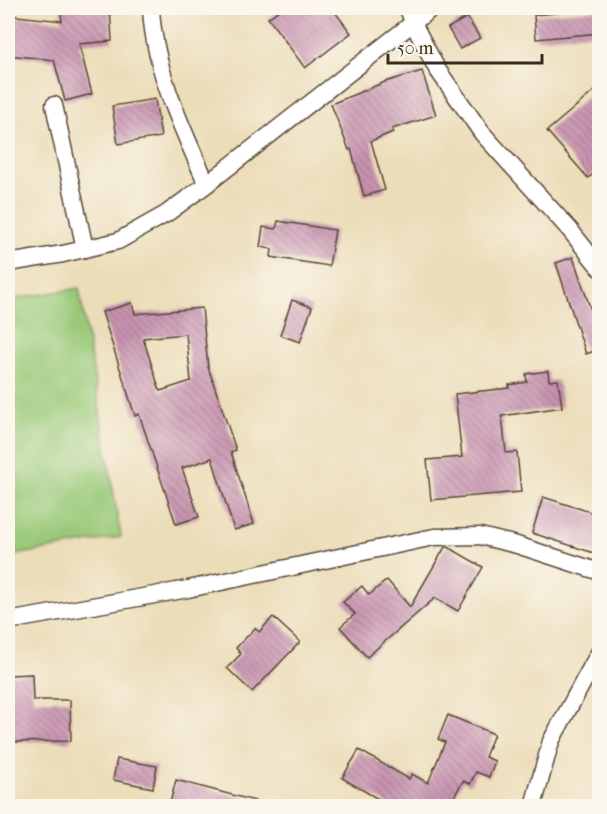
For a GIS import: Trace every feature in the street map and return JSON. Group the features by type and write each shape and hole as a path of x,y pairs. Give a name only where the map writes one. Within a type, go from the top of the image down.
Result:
{"street":[{"path":"151,8 157,51 165,84 182,130 207,184"},
{"path":"8,263 63,254 118,241 166,214 207,184 410,15 432,8"},
{"path":"410,15 437,69 482,133 570,230 600,268"},
{"path":"54,105 85,249"},
{"path":"8,621 188,589 434,537 480,536 517,545 600,572"},
{"path":"533,807 551,741 600,651"}],"green space":[{"path":"79,288 121,537 8,556 8,300"}],"building":[{"path":"60,8 110,8 112,41 79,44 92,94 65,101 54,60 8,55 8,15 62,21"},
{"path":"282,8 332,8 351,33 305,68 268,18"},
{"path":"600,9 600,33 536,39 534,15"},
{"path":"467,17 480,38 460,49 448,28"},
{"path":"422,71 436,115 392,129 393,132 371,141 385,190 364,196 351,149 349,150 331,104 385,82"},
{"path":"600,86 600,169 588,178 547,131"},
{"path":"155,99 161,137 118,144 112,106"},
{"path":"278,221 335,230 329,266 271,257 272,249 260,247 263,227 276,229"},
{"path":"573,257 600,337 600,349 586,354 556,263"},
{"path":"292,300 312,307 300,342 280,335"},
{"path":"132,303 135,314 202,308 208,367 236,450 231,452 254,524 234,530 212,458 182,468 199,517 176,524 139,414 135,416 102,312","holes":["186,334 191,381 160,391 143,338"]},
{"path":"548,371 549,381 558,380 562,407 502,416 506,453 517,452 521,492 431,500 427,460 462,457 455,394 509,388 509,385 527,382 526,374"},
{"path":"543,497 600,515 600,555 532,533"},
{"path":"445,547 483,567 458,611 435,598 367,657 340,627 355,614 343,602 362,586 369,595 387,580 410,607"},
{"path":"273,617 300,642 252,692 227,668 241,654 236,648 255,628 259,632"},
{"path":"32,674 33,700 70,700 71,741 8,742 8,675"},
{"path":"448,715 494,734 485,757 495,761 489,777 476,772 470,784 463,781 448,807 392,807 342,778 359,750 409,779 412,774 428,783 445,742 438,739"},
{"path":"117,759 157,766 153,788 113,780"},
{"path":"176,780 255,801 255,807 169,807"}]}
